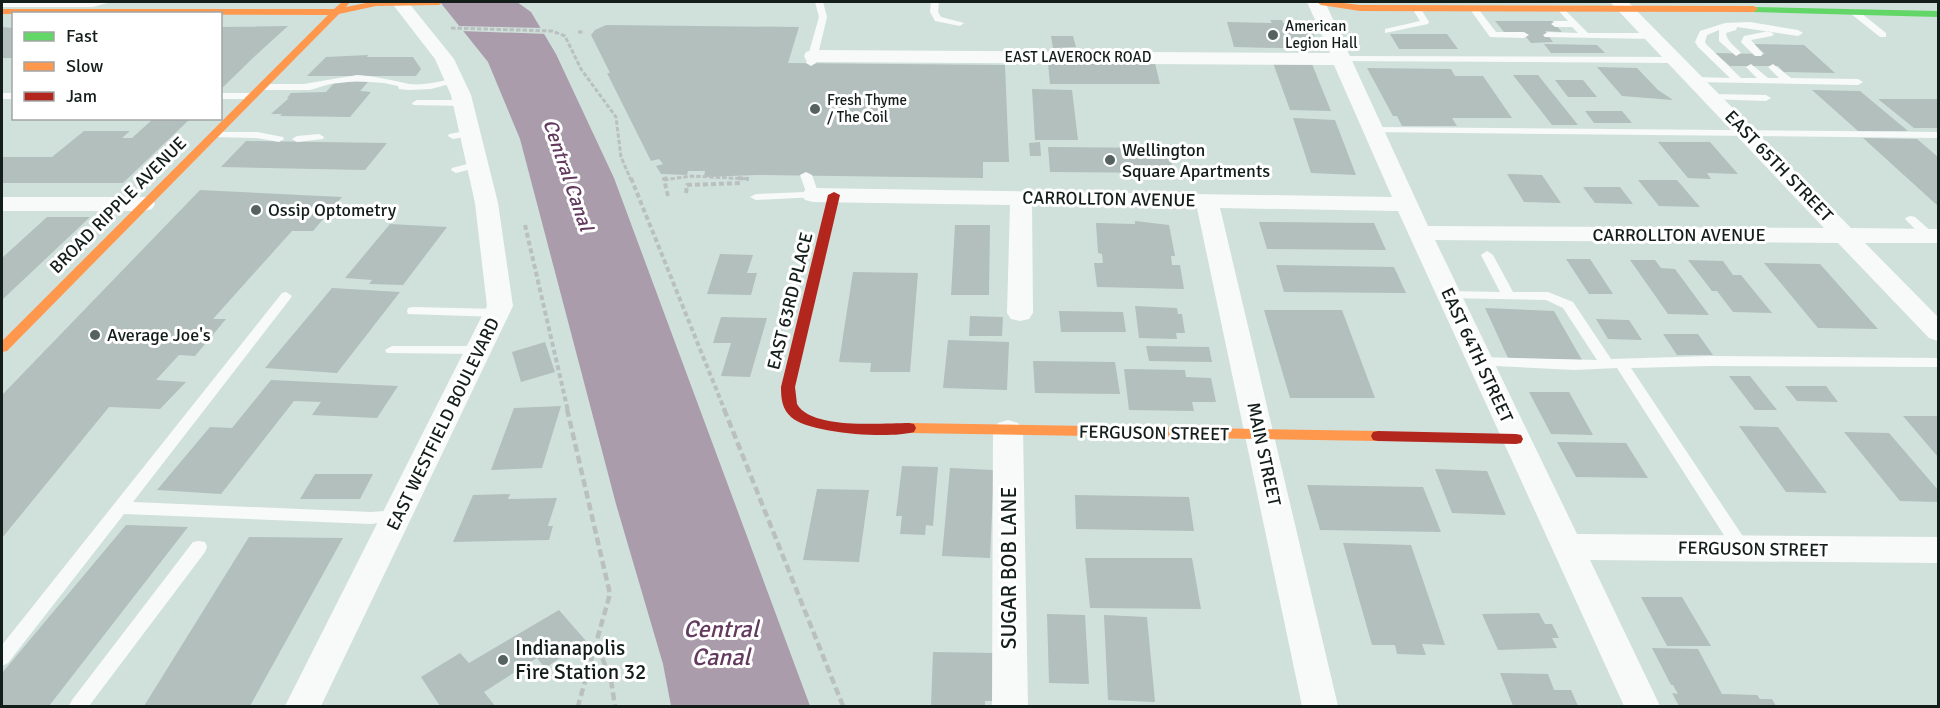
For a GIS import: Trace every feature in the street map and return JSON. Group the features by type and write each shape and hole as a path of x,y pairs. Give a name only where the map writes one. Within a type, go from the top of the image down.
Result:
{"street":[{"path":"336,12 346,2"},
{"path":"2,10 104,5 336,12 382,2 439,2"},
{"name":"EAST WESTFIELD BOULEVARD","path":"303,706 500,306 497,265 467,167 463,134 432,41 382,2"},
{"name":"EAST 64TH STREET","path":"1316,2 1342,47 1374,130 1419,233 1642,706"},
{"path":"1321,2 1360,8 1561,9 1623,5 1938,14"},
{"name":"EAST 65TH STREET","path":"1623,5 1938,332"},
{"name":"BROAD RIPPLE AVENUE","path":"4,343 336,12"},
{"name":"EAST LAVEROCK ROAD","path":"812,60 1342,47"},
{"name":"CARROLLTON AVENUE","path":"818,188 1021,198 1406,204"},
{"name":"EAST 63RD PLACE","path":"794,415 787,402 788,387 818,188"},
{"path":"1020,313 1021,198"},
{"name":"MAIN STREET","path":"1207,201 1320,706"},
{"path":"2,204 144,204"},
{"name":"CARROLLTON AVENUE","path":"1419,233 1934,236"},
{"name":"FERGUSON STREET","path":"794,415 810,423 829,426 1516,439"},
{"name":"SUGAR BOB LANE","path":"1008,430 1010,706"},
{"name":"FERGUSON STREET","path":"1567,547 1938,550"}],"lane":[{"path":"812,60 823,17 819,2"},
{"path":"935,2 934,12 938,19 960,23"},
{"path":"2,4 104,5"},
{"path":"1388,31 1425,22 1416,8"},
{"path":"1473,9 1493,35 1526,37"},
{"path":"1561,9 1585,35"},
{"path":"1853,11 1883,35"},
{"path":"1485,24 1497,24"},
{"path":"1555,24 1575,24"},
{"path":"1739,81 1700,42 1703,33 1709,29 1742,25 1776,32"},
{"path":"1736,53 1723,41 1722,31 1742,27 1798,33"},
{"path":"1709,29 1707,33 1710,40 1724,53"},
{"path":"1753,53 1746,42 1747,38 1776,32"},
{"path":"1550,37 1563,39 1566,35 1652,36"},
{"path":"1342,47 1676,60"},
{"path":"1738,67 1753,81"},
{"path":"1751,67 1766,81"},
{"path":"1768,67 1783,81"},
{"path":"304,87 338,80 394,80 410,87"},
{"path":"1695,80 1857,82"},
{"path":"222,96 304,87 331,87"},
{"path":"365,87 450,90"},
{"path":"1712,97 1766,98"},
{"path":"1374,130 1938,135"},
{"path":"214,135 257,135 279,139"},
{"path":"297,139 319,137"},
{"path":"756,198 818,188"},
{"path":"1911,219 1934,236"},
{"path":"1487,255 1508,295"},
{"path":"1449,295 1548,296 1568,305 1614,364 1742,549"},
{"path":"2,658 286,296"},
{"path":"413,310 498,313"},
{"path":"392,350 480,350"},
{"path":"1480,362 1575,365 1710,361 1938,363"},
{"path":"119,508 371,518 398,516"},
{"path":"78,706 199,547"}],"path":[{"path":"451,28 552,31 565,36 581,69 616,117 621,157 641,201 843,706"},
{"path":"578,32 584,32"},
{"path":"668,196 664,179 691,176 757,180 687,185 686,193"},
{"path":"525,225 610,594 578,706"},
{"path":"597,646 611,680 615,706"}],"water":[{"name":"Central Canal","path":"440,2 517,2 531,12 556,54 614,178 810,706 671,706 663,664 616,504 520,139 488,62"}],"pier":[{"path":"456,26 545,28 548,34 461,31"}],"building":[{"name":"American Legion Hall","path":"1270,20 1309,24 1320,49 1234,47 1227,22 1272,23"},
{"path":"1495,21 1552,21 1562,32 1545,31 1553,42 1531,43 1522,32 1504,32"},
{"name":"Fresh Thyme / The Coil","path":"606,25 799,27 788,63 1005,65 1009,162 983,162 983,178 757,175 704,177 705,171 688,171 687,175 661,174 656,166 663,164 659,159 651,161 607,73 610,73 591,35 595,30"},
{"path":"288,26 222,88 222,27"},
{"path":"2,27 12,28 12,58 2,58"},
{"path":"1390,34 1447,34 1458,49 1399,49"},
{"path":"1051,36 1073,36 1076,47 1053,48"},
{"path":"1544,44 1597,45 1605,53 1551,53"},
{"path":"1754,44 1804,45 1835,73 1784,72 1778,66 1730,66 1715,53 1765,54"},
{"path":"368,55 367,57 413,57 421,69 416,76 307,76 326,57"},
{"path":"1048,63 1155,63 1160,84 1050,84"},
{"name":"Wellington Square Apartments","path":"1273,63 1312,64 1331,111 1290,110"},
{"path":"1597,67 1637,68 1658,90 1673,100 1622,96"},
{"path":"1367,68 1451,69 1455,76 1483,76 1512,118 1452,118 1457,126 1402,126 1397,116 1393,116"},
{"path":"1513,75 1538,75 1578,125 1552,125"},
{"path":"1555,80 1583,80 1597,97 1568,97"},
{"path":"335,82 368,82 360,91 371,92 350,117 271,114 289,98 287,98 291,93 326,92"},
{"name":"Wellington Square Apartments","path":"1032,89 1072,90 1078,140 1035,140"},
{"path":"1812,90 1860,91 1908,131 1858,131"},
{"path":"1878,99 1938,99 1938,128 1914,128"},
{"path":"1585,111 1622,111 1632,123 1594,123"},
{"name":"Wellington Square Apartments","path":"1293,118 1335,120 1356,175 1311,173"},
{"path":"152,120 189,120 123,183 2,183 2,158 4,157 52,157 84,131 130,131 122,138 132,138"},
{"path":"1863,138 1917,139 1938,157 1938,206"},
{"path":"246,141 387,143 365,170 221,167"},
{"path":"1040,142 1041,156 1030,156 1029,143"},
{"path":"1658,142 1710,142 1738,174 1707,173 1711,179 1688,178"},
{"name":"Wellington Square Apartments","path":"1048,147 1168,148 1174,173 1050,172"},
{"path":"1507,174 1542,175 1561,203 1524,202"},
{"path":"1638,180 1677,180 1700,207 1659,206"},
{"path":"1583,187 1620,187 1633,204 1595,203"},
{"path":"200,190 342,197 313,231 292,231 213,319 226,319 195,356 179,355 156,380 186,382 160,409 109,407 2,538 2,395"},
{"path":"47,217 90,217 2,300 2,258"},
{"path":"1135,221 1169,225 1175,256 1171,256 1172,265 1180,265 1184,289 1097,287 1094,263 1103,263 1102,254 1098,253 1096,223 1135,224"},
{"path":"1259,222 1374,223 1386,250 1267,249"},
{"path":"390,224 447,227 403,285 369,284 372,280 345,278"},
{"path":"955,225 990,225 989,295 951,295"},
{"path":"720,254 753,255 747,273 757,273 751,295 707,294"},
{"path":"1566,259 1590,259 1613,294 1589,294"},
{"path":"1630,260 1655,260 1661,268 1675,269 1709,315 1668,314"},
{"path":"1688,260 1723,261 1733,275 1741,275 1772,313 1733,312 1717,291 1712,291"},
{"path":"1764,263 1820,264 1878,329 1818,328"},
{"path":"1276,265 1394,267 1406,293 1284,292"},
{"path":"853,272 918,273 910,372 870,372 871,363 839,362"},
{"path":"332,288 400,292 337,373 265,368"},
{"path":"1135,306 1177,308 1178,314 1182,314 1185,333 1176,333 1177,339 1139,338"},
{"path":"1485,308 1554,311 1582,360 1508,358"},
{"path":"1264,310 1342,310 1375,398 1290,398"},
{"path":"1059,311 1123,312 1126,332 1061,332"},
{"path":"970,316 1003,317 1002,336 969,336"},
{"path":"721,317 767,318 750,377 721,376 731,343 713,343"},
{"path":"1596,319 1629,320 1642,340 1608,339"},
{"path":"1663,334 1698,334 1713,355 1677,355"},
{"path":"948,340 1009,342 1007,390 943,388"},
{"path":"545,342 555,372 521,382 512,352"},
{"path":"1146,346 1209,347 1212,362 1149,361"},
{"path":"1033,361 1115,362 1120,394 1035,393"},
{"path":"1124,369 1185,370 1186,377 1211,378 1216,402 1192,402 1194,411 1129,410"},
{"path":"1729,376 1750,376 1777,410 1755,410"},
{"path":"271,380 398,386 377,418 312,415 321,402 294,401 221,494 157,490 210,427 232,428"},
{"path":"1785,386 1826,386 1838,402 1797,401"},
{"path":"1529,392 1569,392 1593,435 1551,434"},
{"path":"561,406 542,468 491,470 514,408"},
{"path":"1903,416 1938,416 1938,457"},
{"path":"1739,426 1778,427 1827,493 1786,492"},
{"path":"1844,432 1889,433 1938,490 1938,502 1900,501"},
{"path":"1557,442 1626,443 1648,478 1576,477"},
{"path":"902,466 938,467 933,526 926,525 925,535 900,534 902,516 896,516"},
{"path":"950,468 994,470 990,558 942,556"},
{"path":"1435,469 1487,471 1506,515 1452,513"},
{"path":"315,474 373,474 360,499 300,499"},
{"path":"1307,485 1423,487 1441,532 1320,530"},
{"path":"817,489 869,490 859,562 803,560"},
{"path":"510,494 508,499 557,498 548,526 553,526 549,540 453,542 473,495"},
{"path":"1075,495 1189,497 1194,531 1076,529"},
{"path":"126,525 188,527 49,706 2,706 2,673"},
{"path":"249,537 343,538 250,706 144,706"},
{"path":"1343,543 1411,545 1445,645 1422,644 1426,655 1397,654 1395,645 1372,645"},
{"path":"1085,558 1192,558 1201,609 1090,608"},
{"path":"1641,597 1682,597 1711,646 1667,646"},
{"name":"Indianapolis Fire Station 32","path":"559,610 586,641 545,668 537,658 484,692 495,706 440,706 421,677 460,653 469,663"},
{"path":"1539,613 1545,624 1552,624 1559,638 1552,638 1557,648 1498,650 1482,614"},
{"path":"1047,614 1085,615 1089,684 1049,683"},
{"path":"1104,615 1147,617 1155,702 1108,700"},
{"path":"1652,648 1698,649 1722,694 1757,695 1760,699 1772,699 1776,706 1679,706 1672,693 1678,694"},
{"path":"933,652 994,653 993,701 985,701 985,706 931,706"},
{"path":"1500,673 1548,674 1554,690 1571,690 1578,706 1513,706"}],"traffic: fast":[{"path":"1754,9 1938,14"}],"traffic: slow":[{"path":"2,348 346,2"},
{"path":"2,11 336,12 376,3 439,2"},
{"path":"1321,2 1360,8 1754,9"},
{"path":"909,428 1378,436"}],"traffic: jam":[{"path":"834,195 788,387 790,404 795,413 817,424 849,428 909,428"},
{"path":"1378,436 1516,439"}],"place":[{"name":"American Legion Hall","path":"1273,35"},
{"name":"Fresh Thyme / The Coil","path":"815,109"},
{"name":"Wellington Square Apartments","path":"1110,160"},
{"name":"Ossip Optometry","path":"256,210"},
{"name":"Average Joe's","path":"95,335"},
{"name":"Indianapolis Fire Station 32","path":"503,660"}]}
